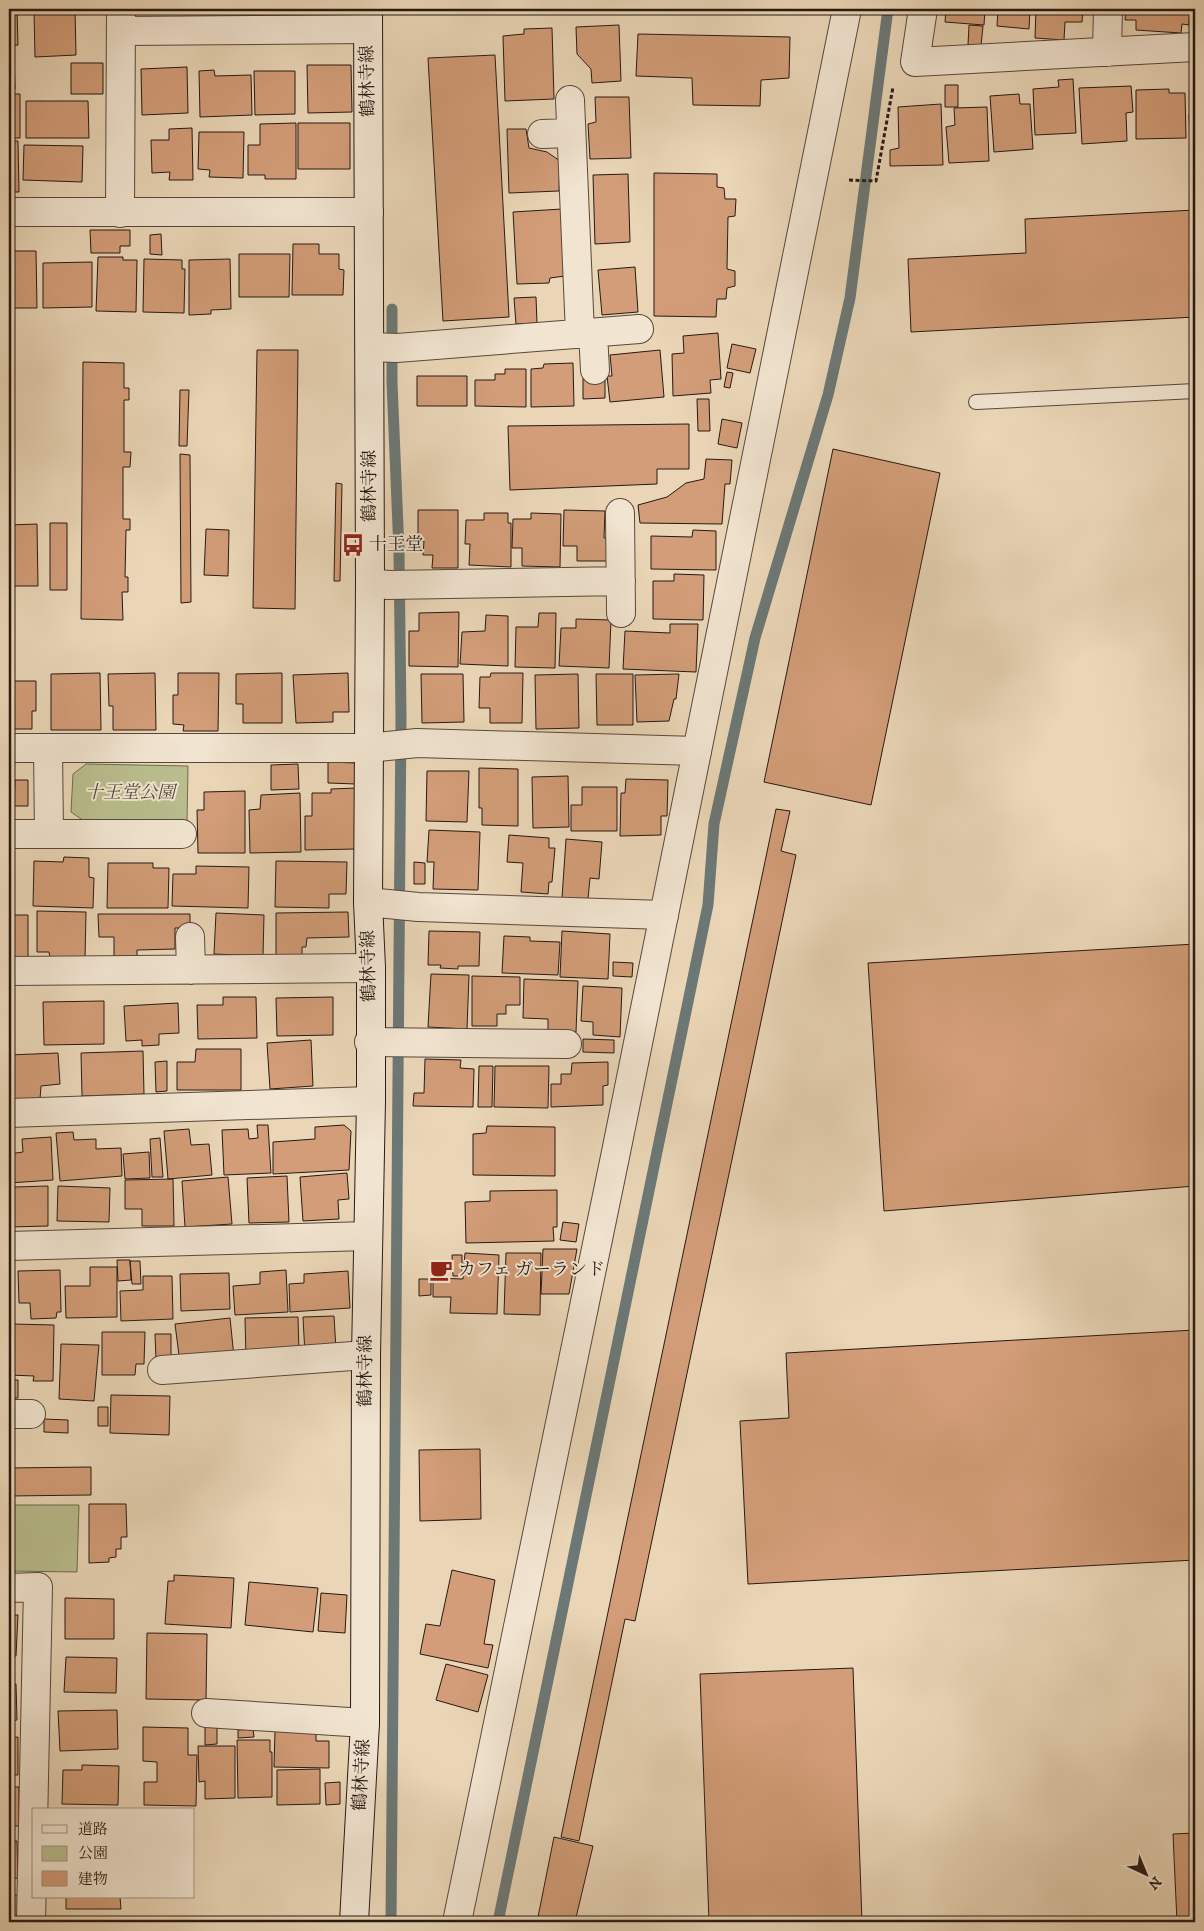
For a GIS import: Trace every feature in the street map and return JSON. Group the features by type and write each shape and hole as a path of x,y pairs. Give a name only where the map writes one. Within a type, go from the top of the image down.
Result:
{"street":[{"path":"457,1922 848,9"},
{"path":"923,9 915,62 1195,47"},
{"path":"1107,52 1108,9"},
{"path":"120,213 121,20 368,19"},
{"name":"鶴林寺線","path":"354,1922 365,1723 366,1355 371,1102 390,1043 371,968 393,904 379,747 391,584 385,348 370,212 368,19"},
{"path":"570,100 586,334 595,370"},
{"path":"542,134 571,133"},
{"path":"9,212 370,212"},
{"path":"385,348 639,330"},
{"path":"620,513 621,613"},
{"path":"391,584 621,581"},
{"path":"9,748 379,747 417,743 697,752"},
{"path":"48,749 48,834"},
{"path":"9,834 182,834"},
{"path":"393,904 664,915"},
{"path":"190,937 191,970"},
{"path":"9,971 371,968"},
{"path":"390,1043 567,1044"},
{"path":"9,1113 371,1102"},
{"path":"9,1246 368,1236"},
{"path":"162,1370 366,1355"},
{"path":"9,1588 38,1587 34,1808"},
{"path":"206,1713 365,1723"},
{"path":"32,1898 32,1922"}],"lane":[{"path":"976,402 1195,391"}],"path":[{"path":"849,180 876,181 894,84 915,62"}],"green space":[{"name":"十王堂公園","path":"86,764 188,766 187,822 84,821 71,812 73,774"},
{"path":"9,1505 79,1505 77,1572 9,1571"}],"building":[{"path":"9,9 17,9 18,45 9,46"},
{"path":"75,9 76,55 35,57 34,11"},
{"path":"423,9 626,9 626,13"},
{"path":"946,9 985,9 984,25 945,22"},
{"path":"998,9 1030,9 1029,29 997,26"},
{"path":"1036,9 1083,9 1082,22 1065,22 1064,40 1035,38"},
{"path":"1126,9 1190,9 1189,25 1182,24 1181,33 1136,30 1136,20 1125,20"},
{"path":"619,25 621,81 592,83 591,69 577,54 576,27"},
{"path":"969,25 983,26 981,46 968,45"},
{"path":"552,28 554,99 505,101 503,36 524,34 524,29"},
{"path":"638,34 790,37 789,78 761,80 760,106 693,105 692,78 636,76"},
{"path":"495,55 509,317 443,321 428,58"},
{"path":"9,57 14,57 15,89 9,89"},
{"path":"71,63 103,63 103,94 71,94"},
{"path":"307,65 351,65 352,112 308,113"},
{"path":"187,67 188,113 142,115 141,69"},
{"path":"214,70 215,76 251,75 252,115 200,117 199,71"},
{"path":"254,71 295,71 295,114 255,115"},
{"path":"1073,79 1076,133 1035,135 1033,89 1059,87 1058,80"},
{"path":"945,85 958,85 958,107 945,107"},
{"path":"1131,86 1133,112 1126,113 1127,141 1082,144 1079,88"},
{"path":"1169,89 1169,93 1185,93 1186,138 1136,139 1136,90"},
{"path":"9,94 20,94 20,138 9,138"},
{"path":"1019,94 1020,104 1030,104 1033,149 994,152 990,96"},
{"path":"595,97 629,97 631,158 590,159 588,124 596,122"},
{"path":"26,101 88,101 89,138 26,138"},
{"path":"941,104 943,165 890,166 890,150 899,148 898,107"},
{"path":"987,107 989,161 949,163 946,127 955,125 954,108"},
{"path":"1189,115 1195,115 1195,137 1190,137"},
{"path":"296,123 296,179 265,179 265,175 248,175 248,145 260,145 260,124"},
{"path":"298,123 350,123 350,169 298,169"},
{"path":"192,128 193,180 169,180 170,172 152,173 151,140 169,140 169,129"},
{"path":"507,129 526,129 529,148 547,152 560,161 559,191 509,193"},
{"path":"199,132 244,132 243,178 209,177 210,170 198,169"},
{"path":"9,141 18,141 19,192 9,192"},
{"path":"24,145 83,146 82,182 23,180"},
{"path":"654,173 717,174 717,187 724,188 725,199 736,199 735,216 728,217 727,269 735,271 735,286 727,288 726,299 717,299 716,317 654,316"},
{"path":"628,174 630,242 595,244 593,175"},
{"path":"562,209 565,276 550,278 549,283 517,284 513,212"},
{"path":"1195,210 1195,317 911,332 908,259 1026,253 1025,219"},
{"path":"90,230 130,230 130,246 120,246 120,253 91,253"},
{"path":"161,234 162,255 150,254 150,235"},
{"path":"293,244 319,244 319,254 339,254 339,269 344,270 343,295 292,295"},
{"path":"10,251 36,251 37,308 9,308"},
{"path":"239,254 290,254 289,297 239,297"},
{"path":"98,257 123,257 123,260 137,260 136,312 96,311"},
{"path":"144,259 182,260 182,269 185,269 184,313 143,312"},
{"path":"230,259 231,309 211,310 211,314 189,315 189,260"},
{"path":"92,262 92,307 43,308 43,263"},
{"path":"635,267 638,312 602,315 598,270"},
{"path":"536,297 537,323 516,324 514,298"},
{"path":"718,333 721,379 710,380 711,393 673,396 672,354 684,353 683,336"},
{"path":"732,344 756,349 750,373 727,368"},
{"path":"257,350 298,350 295,609 253,608"},
{"path":"660,350 664,397 610,402 607,376 612,376 610,355"},
{"path":"83,362 124,363 124,388 129,388 129,400 124,400 124,452 131,452 130,467 123,467 123,519 130,519 130,530 126,530 125,577 128,577 128,592 122,592 123,620 81,619"},
{"path":"573,363 574,406 531,407 531,369 543,368 544,364"},
{"path":"505,369 526,369 526,407 475,406 475,380 495,380 495,374 505,374"},
{"path":"727,372 733,373 730,388 724,387"},
{"path":"417,376 467,376 467,406 417,406"},
{"path":"583,377 605,377 605,398 583,399"},
{"path":"180,390 189,390 187,446 179,446"},
{"path":"697,399 709,399 710,431 698,431"},
{"path":"722,419 742,423 737,448 718,444"},
{"path":"689,424 689,469 657,469 657,484 510,490 508,426"},
{"path":"833,449 940,473 871,805 764,782"},
{"path":"180,454 190,455 191,602 181,603"},
{"path":"706,459 732,460 730,484 725,484 722,524 640,523 638,505 667,497 686,483 704,479"},
{"path":"336,483 342,484 340,581 334,581"},
{"path":"418,510 458,510 458,568 432,568 433,555 423,555 424,541 418,541"},
{"path":"564,510 605,511 604,538 609,538 609,561 577,561 577,546 563,546"},
{"path":"484,513 508,513 508,523 511,523 511,567 469,565 470,544 465,544 466,520 484,520"},
{"path":"531,513 561,514 560,567 522,566 522,548 512,548 513,519 531,519"},
{"path":"50,523 67,523 67,590 50,590"},
{"path":"37,524 38,586 9,586 9,525"},
{"path":"206,529 229,530 228,576 204,575"},
{"path":"693,530 716,531 716,570 651,569 651,536 692,537"},
{"path":"674,574 704,575 703,620 653,619 653,581 674,581"},
{"path":"459,612 458,667 409,666 409,631 419,631 419,613"},
{"path":"539,613 556,613 555,668 515,667 516,627 538,627"},
{"path":"486,615 508,616 508,666 460,664 462,632 485,631"},
{"path":"576,619 611,620 609,668 559,666 561,628 576,628"},
{"path":"670,624 698,624 696,672 623,669 625,631 670,633"},
{"path":"100,673 101,730 51,730 51,674"},
{"path":"155,673 156,730 113,730 113,706 109,706 108,674"},
{"path":"178,673 219,673 218,731 183,731 184,725 173,724 173,695 178,695"},
{"path":"282,673 282,723 243,723 243,704 236,704 236,674"},
{"path":"348,673 349,712 333,712 333,722 296,723 293,675"},
{"path":"491,673 523,673 522,723 490,723 490,708 479,708 480,677 490,677"},
{"path":"421,674 463,674 464,722 422,723"},
{"path":"578,674 579,728 536,729 535,675"},
{"path":"596,674 633,674 633,725 597,725"},
{"path":"679,674 676,699 674,699 669,721 637,722 635,675"},
{"path":"9,681 36,681 36,711 32,711 32,729 9,729"},
{"path":"328,762 356,763 356,784 328,783"},
{"path":"298,764 299,789 271,790 271,765"},
{"path":"479,768 518,769 518,826 482,825 482,808 479,808"},
{"path":"427,771 469,771 467,822 426,821"},
{"path":"568,776 569,827 533,828 532,777"},
{"path":"626,779 668,780 667,816 661,816 661,835 620,836 621,793 625,793"},
{"path":"15,780 28,780 28,806 14,806"},
{"path":"582,787 617,787 617,831 571,831 571,805 582,805"},
{"path":"357,788 357,849 305,850 305,816 312,816 312,793 331,793 331,789"},
{"path":"245,791 245,853 198,853 197,810 204,810 204,792"},
{"path":"300,793 301,852 250,853 249,810 260,809 261,795"},
{"path":"776,809 790,811 781,851 796,855 635,1621 625,1619 579,1841 561,1837"},
{"path":"429,830 480,832 478,890 433,889 434,862 427,862"},
{"path":"509,835 549,838 549,848 555,848 552,882 549,882 548,894 521,892 523,863 507,862"},
{"path":"566,839 602,842 599,879 590,878 588,899 562,898"},
{"path":"64,857 89,858 89,877 94,878 93,908 33,906 34,861 63,862"},
{"path":"9,858 14,858 14,906 9,906"},
{"path":"276,861 347,862 346,894 329,894 329,908 275,907"},
{"path":"414,862 425,863 425,884 414,884"},
{"path":"108,863 153,863 153,868 169,868 168,908 107,908"},
{"path":"196,866 249,867 248,908 172,906 173,874 196,874"},
{"path":"37,911 86,912 85,958 50,958 49,952 37,952"},
{"path":"348,912 349,937 307,938 306,947 302,947 302,955 276,956 276,913"},
{"path":"216,913 264,915 263,956 214,954"},
{"path":"98,914 190,914 190,928 175,928 175,949 137,950 137,956 114,956 114,937 99,937"},
{"path":"9,915 28,915 28,963 9,963"},
{"path":"429,931 480,932 479,966 458,966 458,969 440,968 441,965 428,965"},
{"path":"562,931 610,934 608,979 560,977"},
{"path":"504,936 530,937 530,941 560,942 558,975 502,973"},
{"path":"1195,944 1195,1186 884,1211 868,963"},
{"path":"613,962 633,963 632,977 613,976"},
{"path":"431,974 469,975 467,1029 428,1027"},
{"path":"472,976 520,977 520,1005 506,1005 506,1014 497,1014 497,1026 472,1026"},
{"path":"524,979 578,981 576,1032 548,1031 548,1019 523,1018"},
{"path":"583,986 622,988 620,1037 593,1035 593,1022 581,1021"},
{"path":"223,997 256,997 257,1038 198,1039 197,1005 223,1005"},
{"path":"333,997 333,1035 277,1036 276,998"},
{"path":"104,1001 104,1044 44,1045 43,1002"},
{"path":"178,1003 179,1033 159,1034 159,1045 142,1046 142,1040 126,1041 124,1006"},
{"path":"583,1039 614,1040 614,1053 583,1052"},
{"path":"311,1040 313,1086 270,1089 267,1043"},
{"path":"196,1049 241,1049 241,1090 177,1090 177,1062 195,1062"},
{"path":"143,1051 144,1094 82,1096 81,1053"},
{"path":"58,1053 60,1084 41,1086 40,1099 9,1100 9,1055"},
{"path":"425,1059 461,1060 460,1068 474,1069 473,1107 413,1106 414,1093 424,1093"},
{"path":"167,1061 167,1091 156,1092 155,1062"},
{"path":"608,1062 608,1085 603,1086 603,1105 551,1107 551,1084 561,1084 561,1074 571,1074 572,1063"},
{"path":"479,1066 493,1066 492,1107 478,1107"},
{"path":"495,1066 549,1066 548,1108 494,1107"},
{"path":"257,1125 268,1125 271,1173 224,1175 222,1130 248,1129 249,1139 258,1138"},
{"path":"344,1125 351,1131 349,1170 273,1174 273,1142 315,1139 315,1127"},
{"path":"487,1126 555,1127 555,1176 473,1175 473,1134 486,1133"},
{"path":"189,1129 191,1145 209,1144 212,1175 168,1179 164,1131"},
{"path":"73,1132 74,1140 96,1139 96,1149 121,1148 122,1176 60,1181 56,1133"},
{"path":"51,1137 53,1180 9,1183 9,1154 23,1152 22,1139"},
{"path":"160,1138 163,1177 152,1177 150,1139"},
{"path":"149,1152 150,1178 125,1179 123,1154"},
{"path":"347,1173 349,1199 338,1200 339,1219 303,1221 300,1177"},
{"path":"287,1176 289,1222 249,1223 247,1178"},
{"path":"228,1177 232,1224 185,1227 182,1181"},
{"path":"173,1179 174,1226 142,1226 142,1209 125,1209 125,1180"},
{"path":"48,1186 48,1226 9,1227 9,1192 14,1192 15,1187"},
{"path":"58,1186 110,1188 109,1222 57,1221"},
{"path":"557,1190 557,1227 553,1227 554,1241 466,1243 465,1202 490,1201 490,1191"},
{"path":"563,1222 579,1224 576,1242 560,1240"},
{"path":"543,1249 577,1249 569,1294 541,1294"},
{"path":"465,1253 499,1255 497,1314 450,1313 451,1297 433,1297 433,1278 463,1279"},
{"path":"506,1253 541,1253 540,1315 504,1314"},
{"path":"452,1255 462,1255 462,1276 453,1276"},
{"path":"117,1260 130,1260 131,1280 118,1281"},
{"path":"130,1261 140,1261 141,1284 132,1284"},
{"path":"90,1267 117,1267 117,1317 66,1318 65,1286 90,1286"},
{"path":"60,1270 61,1312 57,1312 56,1318 31,1319 30,1303 19,1303 18,1271"},
{"path":"286,1270 288,1312 235,1315 233,1286 260,1284 260,1272"},
{"path":"348,1271 350,1308 290,1312 289,1284 304,1283 304,1274"},
{"path":"229,1273 230,1309 181,1311 180,1274"},
{"path":"143,1276 172,1276 173,1319 121,1321 120,1291 143,1290"},
{"path":"419,1279 431,1279 431,1295 419,1296"},
{"path":"334,1316 336,1350 305,1355 303,1317"},
{"path":"298,1317 299,1352 246,1358 245,1318"},
{"path":"230,1318 234,1357 180,1363 175,1324"},
{"path":"13,1324 54,1325 53,1381 33,1381 34,1376 9,1375 9,1353 13,1353"},
{"path":"1195,1330 1195,1560 748,1584 740,1421 789,1418 786,1353"},
{"path":"102,1332 145,1332 144,1364 136,1364 135,1375 102,1375"},
{"path":"155,1334 171,1334 171,1359 156,1360"},
{"path":"61,1344 99,1345 94,1401 59,1399"},
{"path":"9,1380 18,1380 18,1398 9,1398"},
{"path":"111,1395 170,1396 169,1435 110,1433"},
{"path":"98,1407 108,1407 108,1426 98,1426"},
{"path":"44,1419 68,1420 68,1433 44,1432"},
{"path":"480,1449 481,1519 420,1521 419,1450"},
{"path":"91,1467 91,1495 9,1496 9,1468"},
{"path":"89,1504 126,1504 127,1537 121,1537 121,1549 116,1549 116,1557 109,1558 109,1562 89,1563"},
{"path":"452,1570 495,1580 484,1644 493,1645 488,1668 420,1654 426,1624 440,1626"},
{"path":"174,1575 234,1578 231,1628 165,1624 168,1581 174,1581"},
{"path":"249,1582 318,1588 313,1632 245,1625"},
{"path":"321,1593 347,1595 345,1633 318,1631"},
{"path":"65,1598 114,1599 114,1639 65,1639"},
{"path":"9,1615 18,1615 16,1656 9,1655"},
{"path":"147,1633 207,1634 206,1700 146,1699"},
{"path":"66,1657 117,1658 116,1693 64,1692"},
{"path":"446,1664 488,1675 478,1712 436,1700"},
{"path":"853,1668 862,1922 709,1922 700,1674"},
{"path":"16,1684 17,1720 9,1721 9,1685"},
{"path":"117,1710 118,1749 60,1751 58,1711"},
{"path":"143,1727 188,1728 188,1755 197,1755 196,1806 144,1805 144,1782 157,1782 157,1762 143,1761"},
{"path":"205,1727 217,1727 217,1744 205,1745"},
{"path":"253,1729 254,1737 238,1738 238,1730"},
{"path":"275,1731 316,1732 316,1741 329,1741 329,1768 274,1767"},
{"path":"18,1737 18,1775 9,1775 9,1738"},
{"path":"237,1740 270,1740 270,1752 272,1752 272,1797 238,1798"},
{"path":"198,1746 235,1746 235,1798 205,1799 205,1781 199,1782"},
{"path":"82,1765 119,1766 118,1805 62,1804 63,1770 82,1770"},
{"path":"320,1769 320,1804 277,1805 277,1770"},
{"path":"340,1782 340,1804 326,1805 325,1783"},
{"path":"9,1787 19,1787 19,1826 9,1826"},
{"path":"1195,1833 1195,1922 1177,1922 1173,1834"},
{"path":"554,1837 593,1846 575,1922 537,1922"},
{"path":"9,1841 17,1841 18,1878 9,1879"},
{"path":"9,1895 18,1895 17,1922 9,1922"},
{"path":"66,1898 120,1898 121,1909 66,1909"}],"waterway":[{"path":"498,1922 708,905 714,824 755,638 828,395 850,298 888,9"},
{"path":"391,1922 401,717 399,551 392,383 392,309"}],"place":[{"name":"十王堂","path":"353,545"},
{"name":"カフェ ガーランド","path":"441,1270"}]}
